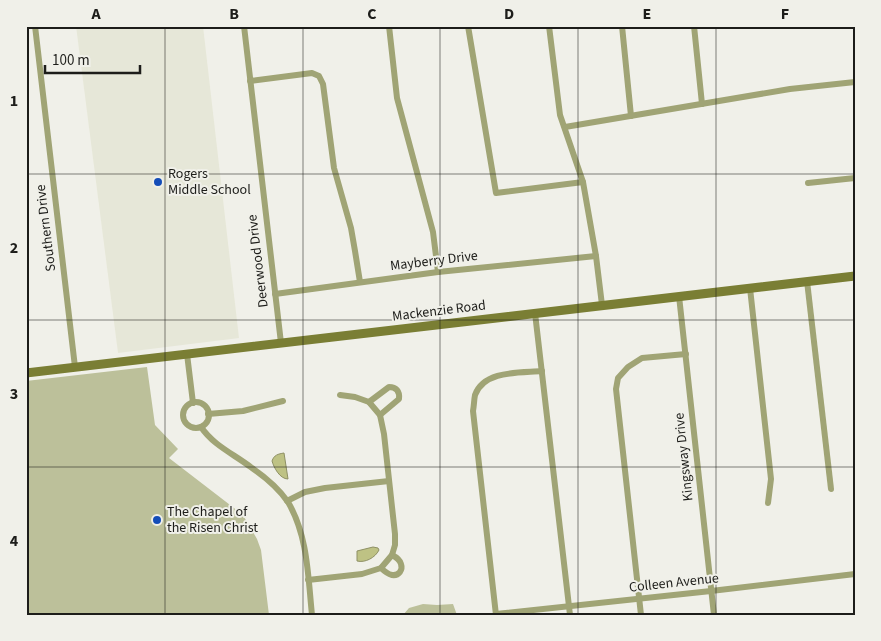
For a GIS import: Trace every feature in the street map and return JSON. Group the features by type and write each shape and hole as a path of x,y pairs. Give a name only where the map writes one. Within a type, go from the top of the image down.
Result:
{"main road":[{"name":"Mackenzie Road","path":"26,373 855,276"}],"street":[{"name":"Southern Drive","path":"35,26 75,367"},
{"name":"Deerwood Drive","path":"244,26 281,343"},
{"path":"389,26 396,98 433,232 438,272"},
{"path":"468,26 496,193 583,182"},
{"path":"549,26 560,115 583,182 596,256 602,305"},
{"path":"622,26 631,116"},
{"path":"694,26 702,104"},
{"path":"250,81 312,73 318,76 323,84 334,168 351,228 360,282"},
{"path":"565,127 790,89 855,82"},
{"path":"808,183 855,178"},
{"name":"Mayberry Drive","path":"275,294 438,272 596,256"},
{"path":"807,281 831,489"},
{"path":"750,288 772,479 768,503"},
{"name":"Kingsway Drive","path":"679,296 714,615"},
{"path":"535,313 570,615"},
{"path":"188,354 193,403"},
{"path":"641,615 616,389 618,378 628,367 642,358 686,354"},
{"path":"496,615 473,411 476,394 484,381 501,375 542,372"},
{"path":"369,402 389,387 397,389 399,399 380,415"},
{"path":"308,580 362,574 381,568 392,555 395,545 385,442 380,415 369,402 355,397 340,395"},
{"path":"208,414 243,411 284,401"},
{"path":"197,403 204,406 208,414 207,421 201,427 188,426 185,423 184,410 189,404 197,403"},
{"path":"201,427 210,439 270,482 287,501 297,521 305,549 312,615"},
{"path":"287,501 305,492 325,488 389,481"},
{"path":"381,568 392,575 401,571 401,564 392,555"},
{"name":"Colleen Avenue","path":"496,615 855,574"}],"shaded area":[{"name":"Rogers Middle School","path":"76,26 203,26 239,338 118,353"},
{"path":"147,367 155,425 178,449 169,458 244,517 257,539 261,550 269,615 26,615 26,381"},
{"path":"284,453 288,479 280,475 272,461 276,455"},
{"path":"373,547 379,550 372,558 366,561 357,561 357,551"},
{"path":"423,604 453,604 457,615 403,615 409,608"}],"place":[{"name":"Rogers Middle School","path":"158,182"},
{"name":"The Chapel of the Risen Christ","path":"157,520"}]}
